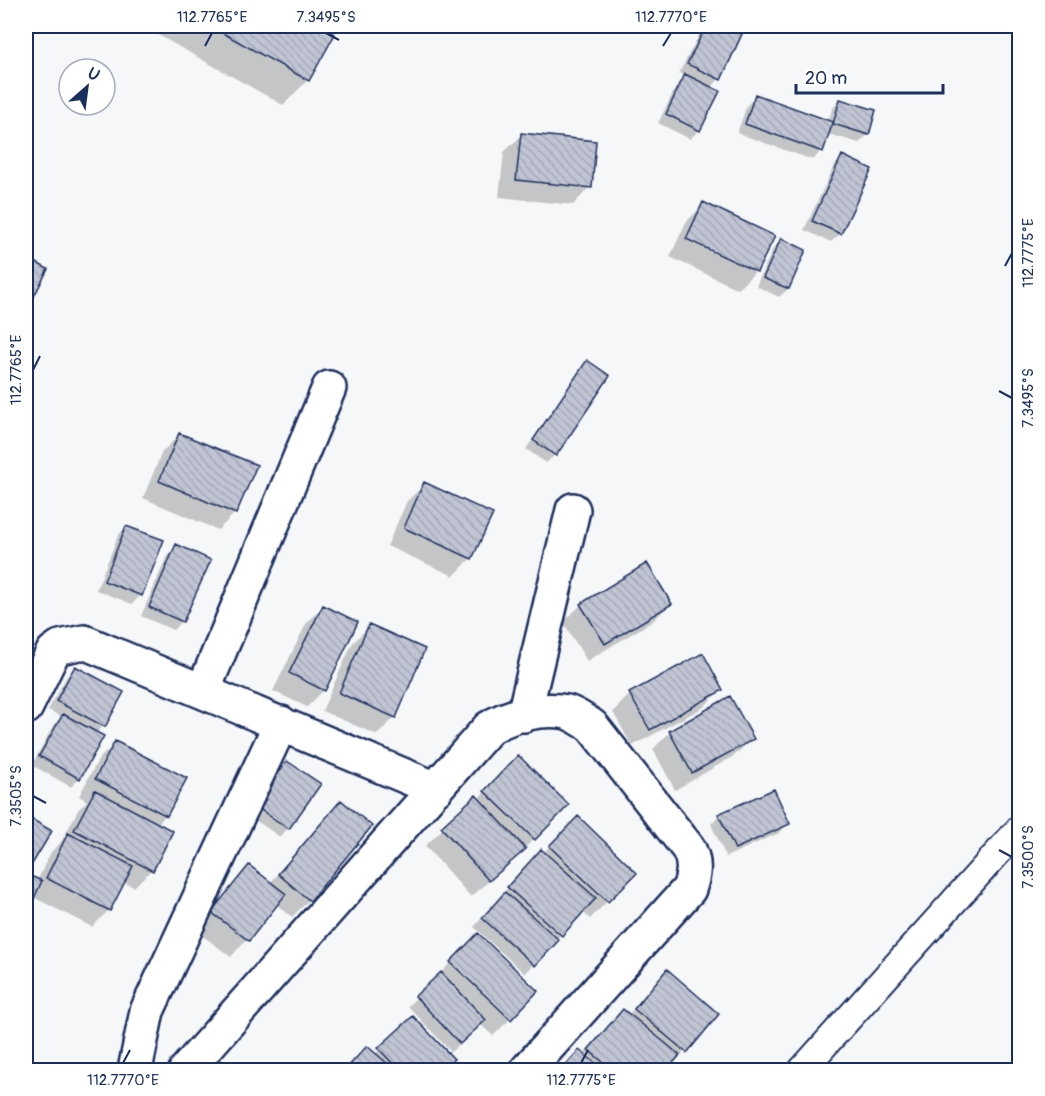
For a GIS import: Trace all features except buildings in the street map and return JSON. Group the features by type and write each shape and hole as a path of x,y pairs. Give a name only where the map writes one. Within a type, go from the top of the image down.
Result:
{"street":[{"path":"203,691 328,388"},
{"path":"524,715 573,510"},
{"path":"26,707 53,652 60,647 84,642 436,789"},
{"path":"186,1071 489,728 500,721 549,710 570,713 592,726 688,848 693,866 689,890 527,1071"},
{"path":"135,1071 147,1011 281,723"}],"lane":[{"path":"802,1071 1020,828"}]}
